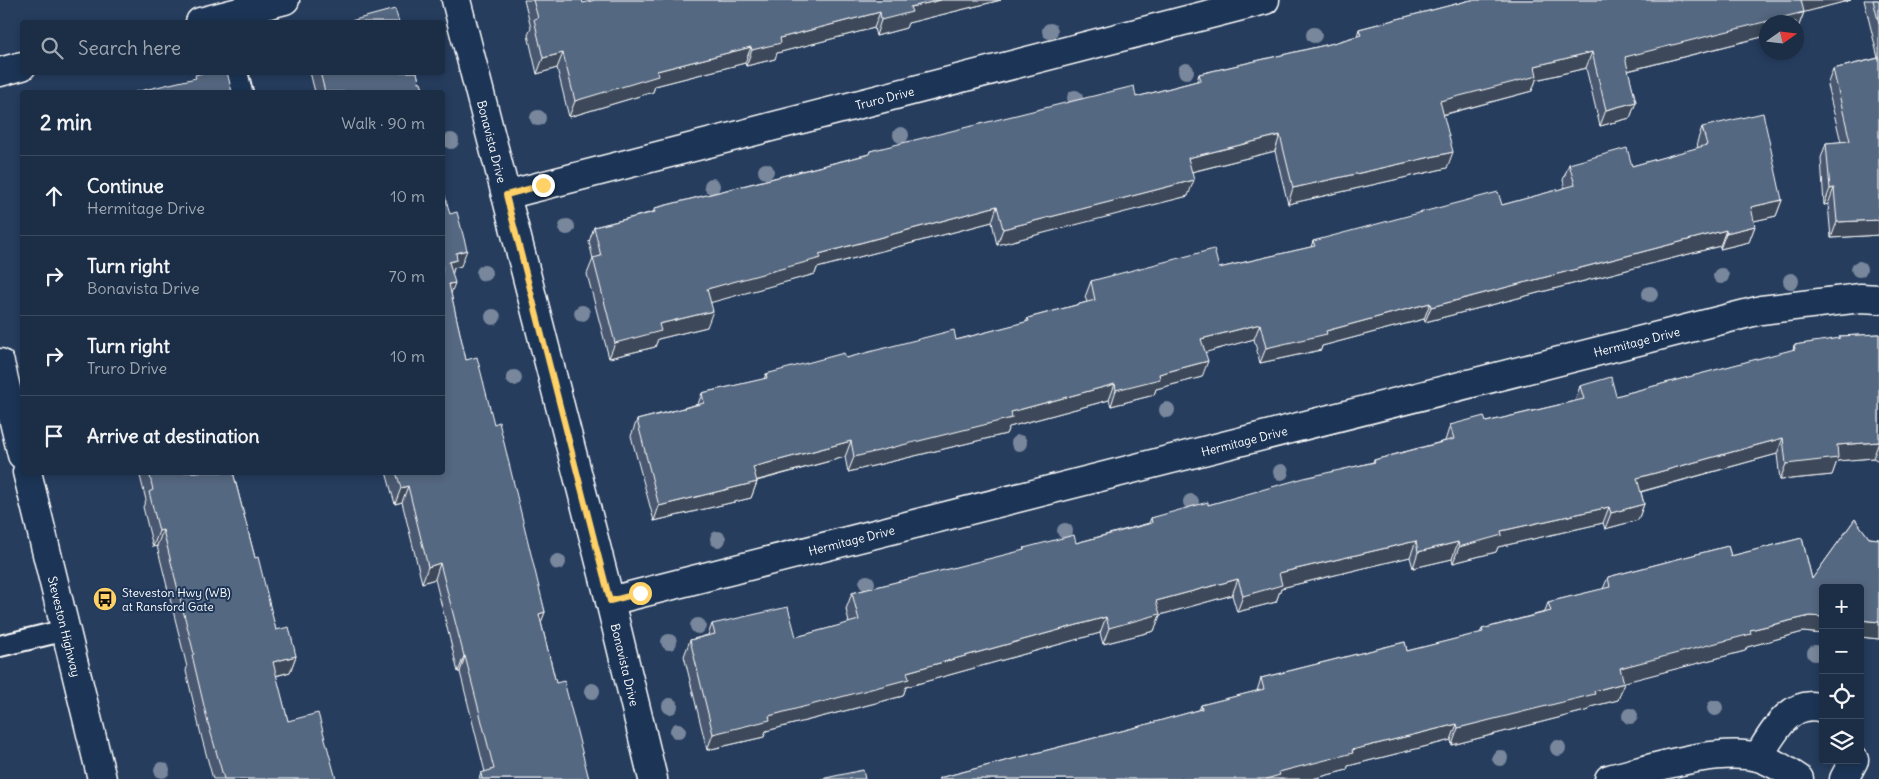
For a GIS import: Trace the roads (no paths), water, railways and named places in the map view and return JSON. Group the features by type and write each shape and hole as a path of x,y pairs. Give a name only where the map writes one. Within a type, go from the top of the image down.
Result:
{"street":[{"path":"219,20 285,0"},
{"name":"Bonavista Drive","path":"456,0 610,601 653,779"},
{"name":"Truro Drive","path":"506,195 1265,0"},
{"path":"0,72 20,67"},
{"name":"Hermitage Drive","path":"610,601 1761,310 1861,298 1879,300"},
{"path":"0,363 20,447"},
{"name":"Steveston Highway","path":"28,475 102,779"},
{"path":"1758,757 1774,732 1791,712 1803,707 1819,708"},
{"path":"1609,779 1706,757 1758,757 1799,779"},
{"path":"1844,779 1852,764"}],"lane":[{"path":"238,75 242,90"},
{"path":"0,646 66,630"}],"place":[{"name":"Steveston Hwy (WB) at Ransford Gate","path":"105,599"}]}
